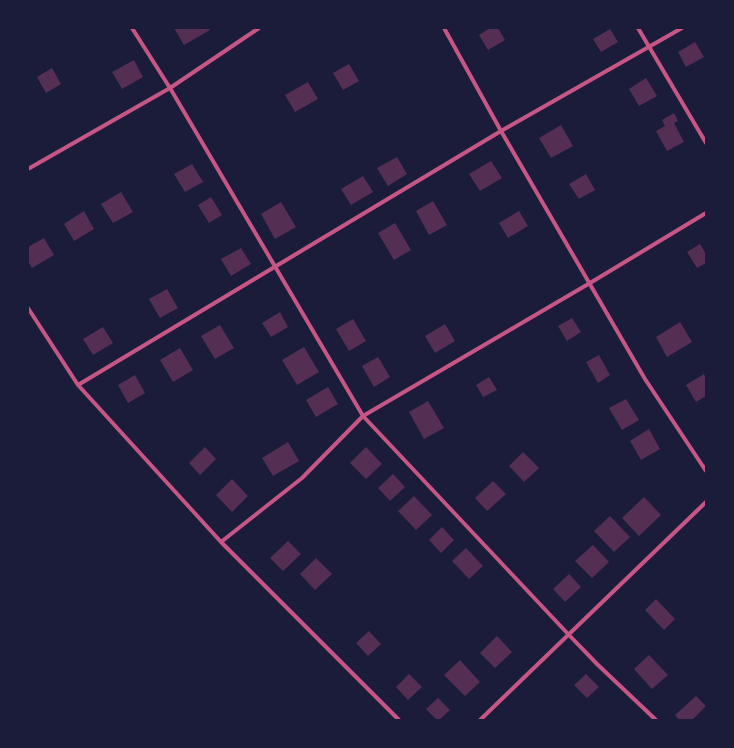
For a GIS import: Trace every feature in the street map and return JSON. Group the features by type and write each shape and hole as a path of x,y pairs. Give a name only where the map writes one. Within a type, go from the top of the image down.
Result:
{"street":[{"path":"132,28 170,88 363,416 568,635 656,720"},
{"path":"28,169 170,88 259,28"},
{"path":"444,28 501,131 646,379 706,471"},
{"path":"638,28 706,143"},
{"path":"78,385 501,131 682,28"},
{"path":"221,542 302,478 363,416 706,213"},
{"path":"28,308 78,385 221,542 399,720"},
{"path":"480,720 706,502"}],"building":[{"path":"174,28 209,28 210,30 184,45"},
{"path":"490,28 498,28 505,40 488,50 479,35"},
{"path":"610,29 618,42 601,52 593,39"},
{"path":"695,42 704,57 686,67 678,52"},
{"path":"134,60 143,77 122,89 112,72"},
{"path":"349,64 359,81 343,90 333,73"},
{"path":"52,68 61,84 46,93 37,77"},
{"path":"646,78 657,96 639,106 629,89"},
{"path":"308,82 318,99 295,112 285,95"},
{"path":"674,113 678,121 674,123 684,142 667,151 656,131 665,126 662,120"},
{"path":"561,125 573,146 551,158 539,138"},
{"path":"397,157 407,174 388,186 377,168"},
{"path":"491,161 502,178 480,191 469,174"},
{"path":"192,164 203,182 185,192 174,174"},
{"path":"586,174 595,190 579,199 569,184"},
{"path":"363,176 373,192 351,205 341,189"},
{"path":"121,192 133,212 113,223 101,204"},
{"path":"211,197 222,215 209,223 198,205"},
{"path":"433,201 447,225 429,235 416,211"},
{"path":"281,202 296,227 275,239 261,214"},
{"path":"84,211 94,229 74,241 64,224"},
{"path":"519,211 528,226 508,238 499,223"},
{"path":"395,223 411,250 394,260 378,233"},
{"path":"44,238 54,255 32,268 28,261 28,247"},
{"path":"700,244 706,254 706,263 697,268 687,252"},
{"path":"241,248 251,264 231,276 221,259"},
{"path":"167,289 178,308 160,318 149,299"},
{"path":"280,312 288,327 271,337 262,323"},
{"path":"572,318 581,332 567,341 558,326"},
{"path":"353,319 366,341 349,351 336,329"},
{"path":"680,322 692,342 667,357 656,337"},
{"path":"445,324 455,341 435,353 425,336"},
{"path":"220,325 234,348 215,359 201,336"},
{"path":"103,327 113,343 93,355 83,339"},
{"path":"304,347 319,372 297,385 282,360"},
{"path":"180,348 193,370 173,382 160,360"},
{"path":"599,355 610,375 598,383 586,362"},
{"path":"378,357 390,377 374,387 362,366"},
{"path":"704,374 706,379 706,396 696,402 686,385"},
{"path":"135,375 145,393 128,403 118,385"},
{"path":"489,377 497,390 483,397 476,385"},
{"path":"328,387 338,404 316,417 306,400"},
{"path":"626,399 639,420 622,430 609,408"},
{"path":"428,401 444,428 424,439 409,412"},
{"path":"649,429 660,449 641,460 630,441"},
{"path":"288,442 299,461 273,476 262,458"},
{"path":"205,447 216,459 200,475 189,463"},
{"path":"366,447 382,464 366,479 350,463"},
{"path":"523,452 539,468 524,482 509,466"},
{"path":"393,474 405,487 390,501 378,488"},
{"path":"232,479 248,496 232,512 216,495"},
{"path":"493,481 506,494 487,511 475,498"},
{"path":"414,496 432,515 416,530 398,511"},
{"path":"644,497 661,515 639,536 622,518"},
{"path":"610,516 630,537 614,552 594,531"},
{"path":"442,527 454,540 441,553 429,540"},
{"path":"288,541 301,554 283,571 270,558"},
{"path":"593,545 609,562 592,578 575,561"},
{"path":"466,548 483,566 469,579 452,561"},
{"path":"316,558 332,574 315,590 300,574"},
{"path":"569,574 581,587 565,602 553,589"},
{"path":"656,599 675,619 664,630 645,610"},
{"path":"369,631 381,644 368,656 356,643"},
{"path":"497,636 512,652 495,668 480,653"},
{"path":"649,655 668,675 652,689 634,669"},
{"path":"460,660 480,682 465,696 444,675"},
{"path":"409,674 422,687 408,700 396,687"},
{"path":"586,674 599,687 587,698 574,685"},
{"path":"696,696 706,706 692,720 679,720 675,715"},
{"path":"438,698 450,710 439,720 437,720 426,709"}]}
